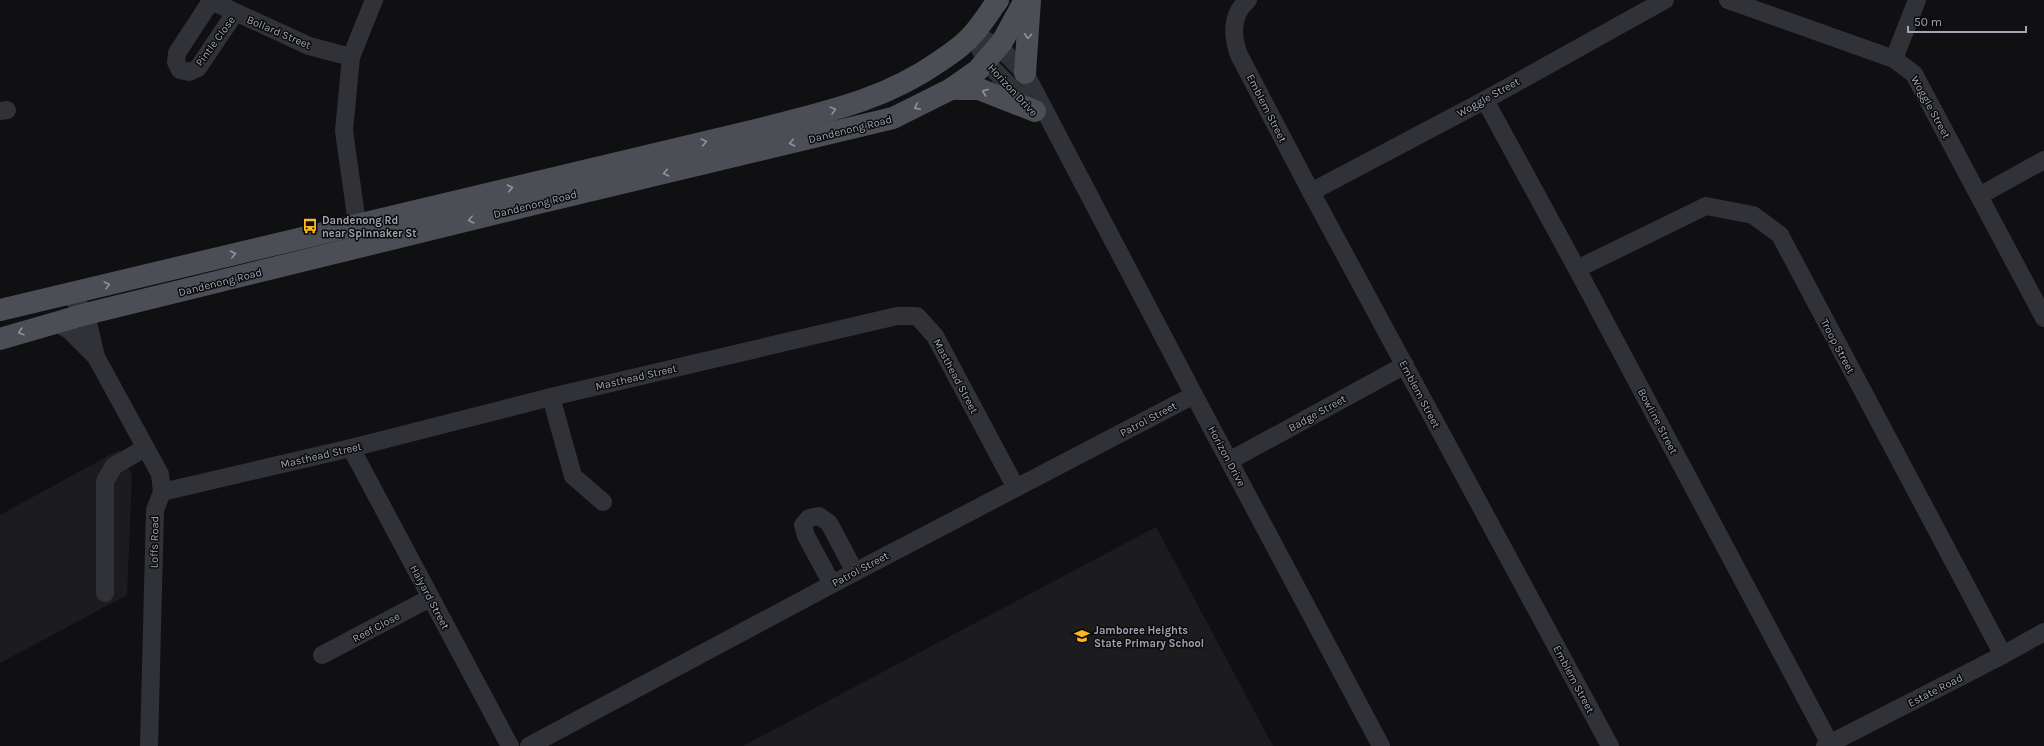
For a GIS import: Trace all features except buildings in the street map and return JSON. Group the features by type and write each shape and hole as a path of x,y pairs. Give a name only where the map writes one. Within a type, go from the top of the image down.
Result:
{"main road":[{"name":"Dandenong Road","path":"0,310 839,108 881,95 916,78 953,53 973,34 998,0"},
{"name":"Dandenong Road","path":"0,339 54,322 86,314 893,118 951,89 978,70 992,53 1025,0"},
{"path":"1025,73 1030,0"},
{"path":"951,89 979,89 1035,111"}],"street":[{"path":"361,248 356,225 344,131 351,58 374,0"},
{"name":"Emblem Street","path":"1248,0 1235,21 1234,40 1239,55 1311,192 1610,746"},
{"name":"Woggle Street","path":"1311,192 1485,100 1665,0"},
{"name":"Woggle Street","path":"1728,0 1894,59 1914,74 2044,318"},
{"path":"1894,59 1917,0"},
{"name":"Bollard Street","path":"210,1 309,46 351,58"},
{"name":"Pintle Close","path":"210,1 177,53 176,62 180,70 189,72 198,68 235,13"},
{"name":"Horizon Drive","path":"973,34 992,53 1073,166"},
{"name":"Horizon Drive","path":"992,53 1025,73 1381,746"},
{"name":"Bowline Street","path":"1485,100 1577,269 1827,745"},
{"path":"1979,196 2044,160"},
{"name":"Troop Street","path":"1577,269 1706,206 1753,215 1780,235 2003,655"},
{"name":"Loffs Road","path":"69,294 86,314 96,357 160,474 162,492 155,510 149,746"},
{"name":"Masthead Street","path":"162,492 351,448 551,397 897,316 917,316 935,336 1016,488"},
{"name":"Loffs Road","path":"54,322 69,330 96,357"},
{"name":"Badge Street","path":"1229,461 1405,365"},
{"name":"Patrol Street","path":"529,746 832,584 1194,395"},
{"path":"551,397 573,476 603,502"},
{"path":"104,593 105,481 114,466 145,448"},
{"name":"Halyard Street","path":"351,448 510,746"},
{"path":"832,584 806,536 803,525 809,518 819,516 829,523 855,572"},
{"name":"Reef Close","path":"322,656 430,598"},
{"name":"Estate Road","path":"1827,745 2003,655 2044,632"}],"shaded area":[{"path":"119,450 132,475 127,595 0,663 0,515"},
{"name":"Jamboree Heights State Primary School","path":"1156,527 1273,746 743,746"}],"place":[{"name":"Dandenong Rd near Spinnaker St","path":"310,226"},
{"name":"Jamboree Heights State Primary School","path":"1082,636"}]}
